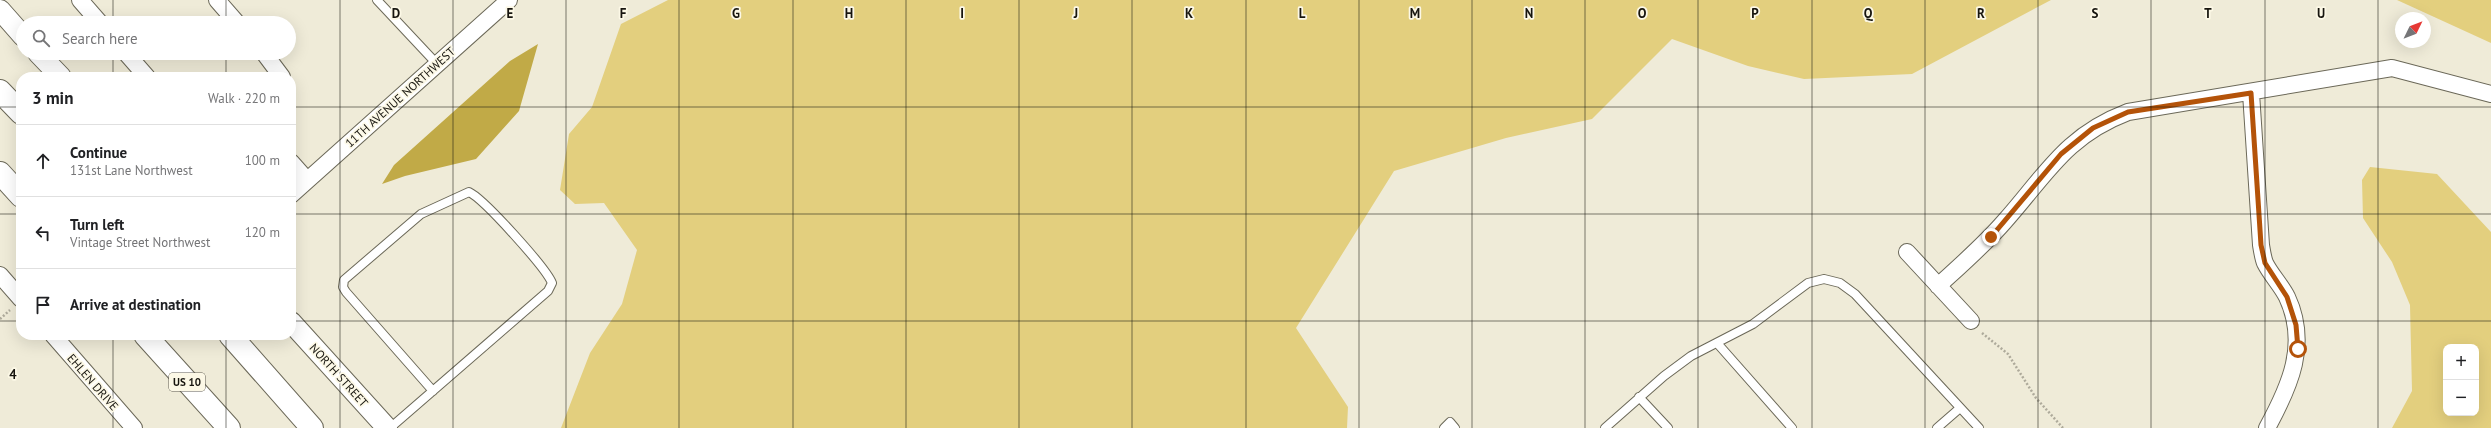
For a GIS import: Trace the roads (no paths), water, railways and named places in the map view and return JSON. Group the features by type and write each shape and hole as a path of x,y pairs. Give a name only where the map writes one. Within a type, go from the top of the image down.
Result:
{"highway":[{"path":"0,91 16,108"},
{"path":"0,173 16,191"},
{"name":"US 10","path":"149,340 228,428"},
{"path":"234,340 312,428"}],"street":[{"path":"80,0 94,16"},
{"path":"217,0 232,16"},
{"name":"11TH AVENUE NORTHWEST","path":"296,190 509,0"},
{"path":"0,10 16,28"},
{"path":"45,60 56,72"},
{"path":"132,60 143,72"},
{"path":"269,60 278,72"},
{"path":"1938,286 1991,237 2061,154 2093,128 2128,112 2251,93 2392,68 2491,94"},
{"path":"2251,93 2261,245 2265,263 2287,297 2296,325 2298,349 2294,370 2287,391 2267,428"},
{"path":"296,168 307,180"},
{"path":"1907,252 1971,321"},
{"path":"0,275 16,293"},
{"name":"NORTH STREET","path":"296,328 387,428"},
{"name":"EHLEN DRIVE","path":"56,340 134,428"}],"lane":[{"path":"379,0 437,64"},
{"path":"390,428 483,348 548,291 552,283 495,214 478,196 469,192 420,214 344,280 343,287 346,292 433,391"},
{"path":"1605,428 1639,397 1691,356 1754,324 1808,283 1824,279 1840,283 1855,294 1979,428"},
{"path":"1717,343 1792,428"},
{"path":"1639,397 1668,428"},
{"path":"1937,428 1960,408"},
{"path":"1444,428 1450,422 1455,428"}]}
